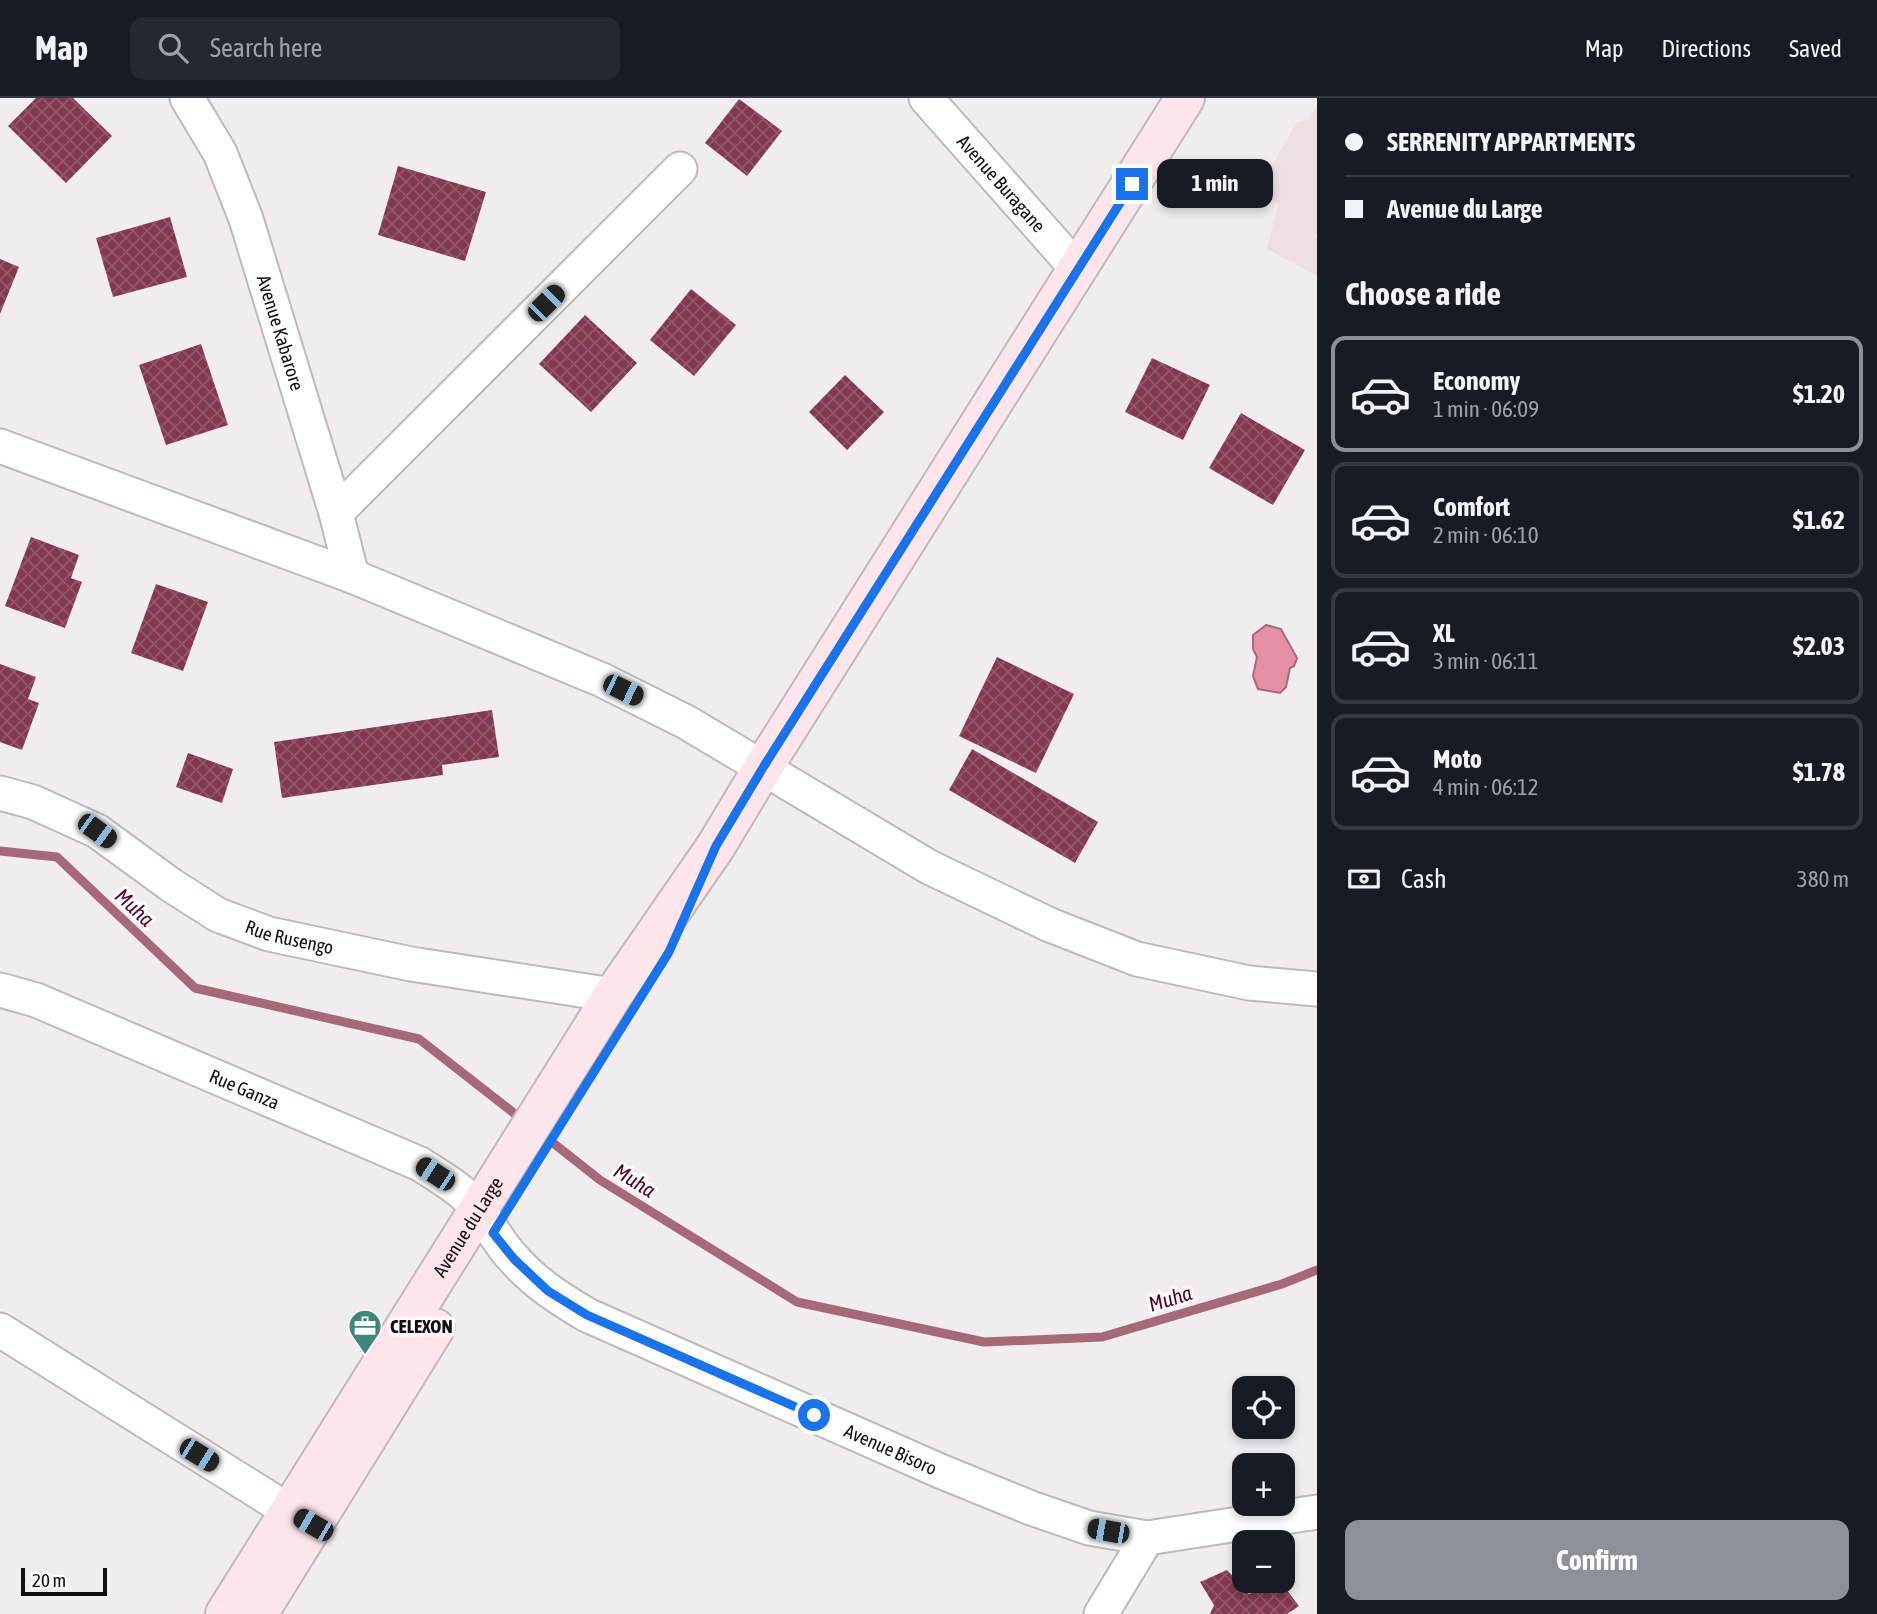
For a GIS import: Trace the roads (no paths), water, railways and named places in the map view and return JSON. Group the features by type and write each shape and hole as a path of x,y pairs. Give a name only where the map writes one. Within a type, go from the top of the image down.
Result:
{"main road":[{"name":"Avenue du Large","path":"566,1094 613,995 716,846 1185,98"},
{"name":"Avenue du Large","path":"225,1614 300,1518 566,1094 669,952 716,846"},
{"name":"Avenue du Large","path":"258,1614 300,1518"}],"street":[{"name":"Avenue Kabarore","path":"187,98 220,153 246,219 336,513 352,576"},
{"name":"Avenue Buragane","path":"926,98 1078,270"},
{"path":"336,513 680,169"},
{"path":"0,446 352,576 602,680 686,722 764,766 929,867 1050,925 1137,959 1249,983 1317,989"},
{"name":"Rue Rusengo","path":"0,793 33,802 97,831 171,885 218,915 269,934 411,964 613,995"},
{"name":"Rue Ganza","path":"0,990 36,1000 420,1164 450,1184 486,1221"},
{"name":"Avenue Bisoro","path":"486,1221 514,1259 548,1291 587,1315 940,1471 1031,1508 1089,1528 1147,1538 1317,1513"},
{"path":"0,1330 300,1518"},
{"path":"1101,1614 1147,1538"}],"waterway":[{"name":"Muha","path":"0,851 57,857 195,988 419,1039 524,1121"},
{"name":"Muha","path":"538,1131 600,1180 797,1302 984,1342 1102,1337 1282,1284 1317,1270"}],"place":[{"name":"CELEXON","path":"365,1356"}]}
